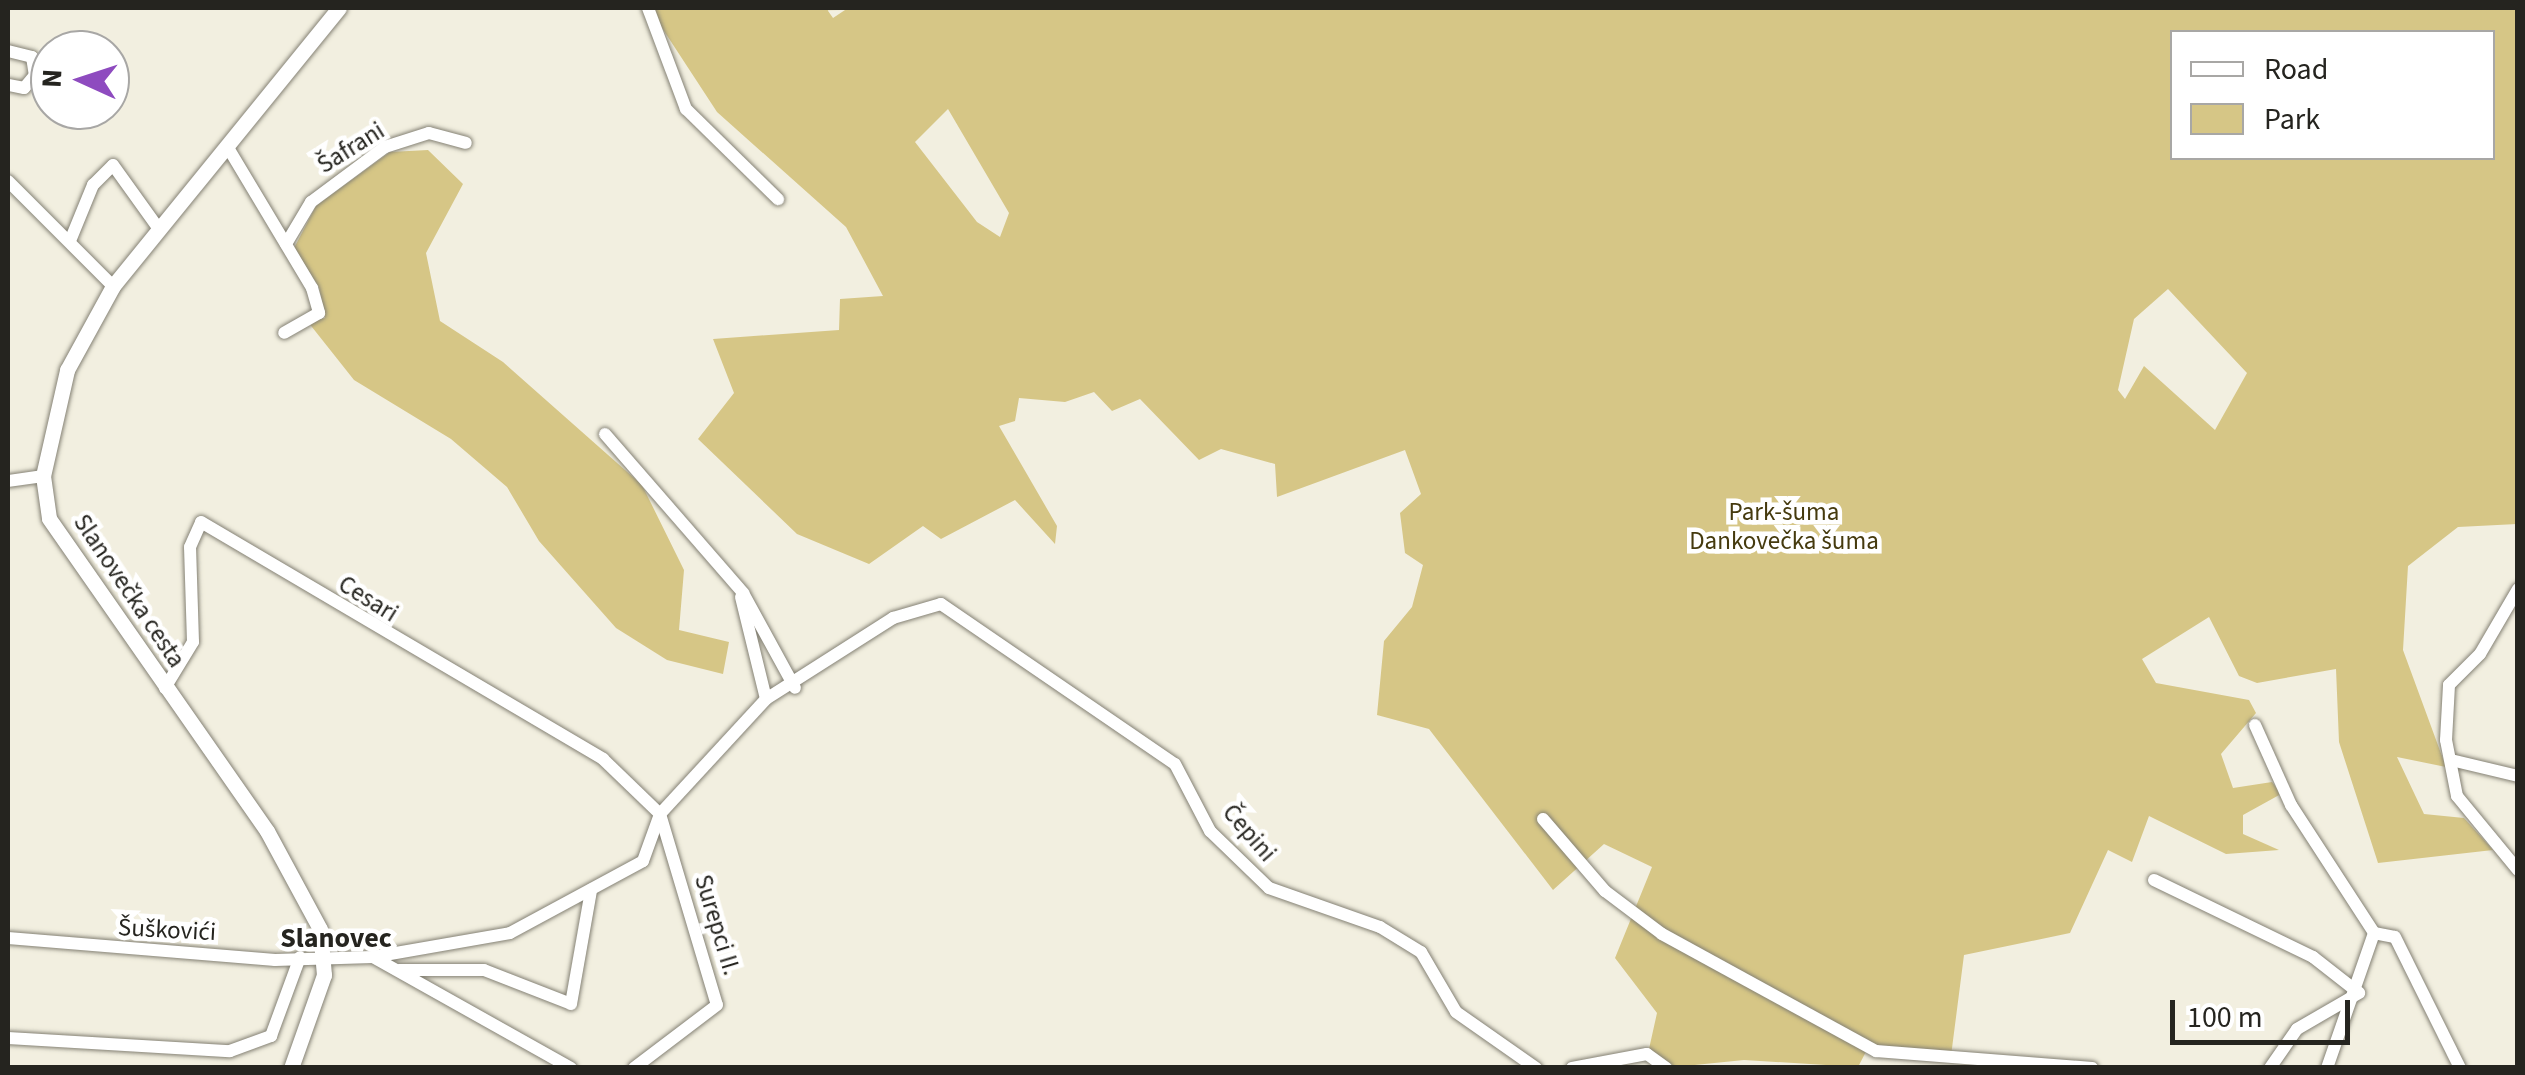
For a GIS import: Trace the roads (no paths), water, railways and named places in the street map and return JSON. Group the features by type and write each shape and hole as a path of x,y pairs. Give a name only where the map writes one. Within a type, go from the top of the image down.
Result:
{"street":[{"name":"Slanovečka cesta","path":"324,954 304,892 49,518 43,476 67,370 113,286 230,151 339,8"},
{"path":"648,8 686,109 778,199"},
{"path":"8,51 32,58 35,74 24,88 8,85"},
{"name":"Šafrani","path":"286,244 311,202 385,147 428,133 466,143"},
{"path":"230,151 286,244 319,313 284,333"},
{"path":"70,241 93,186 113,165 159,229"},
{"path":"8,181 113,286"},
{"path":"291,1068 324,954 373,957 510,933 643,861 660,814 714,746 766,699 795,688 776,641 739,590 605,434"},
{"path":"8,481 43,476"},
{"name":"Cesari","path":"165,688 193,642 190,547 196,525 208,523 603,759 660,814"},
{"path":"2518,589 2480,654 2449,685 2450,760 2470,819 2518,870"},
{"path":"739,590 766,699"},
{"name":"Čepini","path":"795,688 893,618 942,604 1175,764 1210,831 1255,877 1421,952 1456,1012 1536,1068"},
{"path":"2256,725 2291,806 2374,934 2395,938 2460,1068"},
{"path":"2450,760 2518,776"},
{"name":"Surepci II.","path":"634,1068 718,1005 660,814"},
{"path":"1543,820 1605,891 1673,942 1876,1050 2092,1068"},
{"path":"2154,880 2313,958 2359,993"},
{"path":"399,970 484,970 570,1004 591,890"},
{"path":"2327,1068 2359,993 2374,934"},
{"name":"Šuškovići","path":"8,938 300,958 324,954"},
{"path":"373,957 571,1068"},
{"path":"8,1038 230,1051 272,1036 300,958"},
{"path":"2270,1068 2296,1028 2359,993"},
{"path":"1572,1068 1647,1054 1666,1068"}],"district":[{"name":"Slanovec","path":"336,938"}],"park label":[{"name":"Park-šuma Dankovečka šuma","path":"1784,528"}]}
